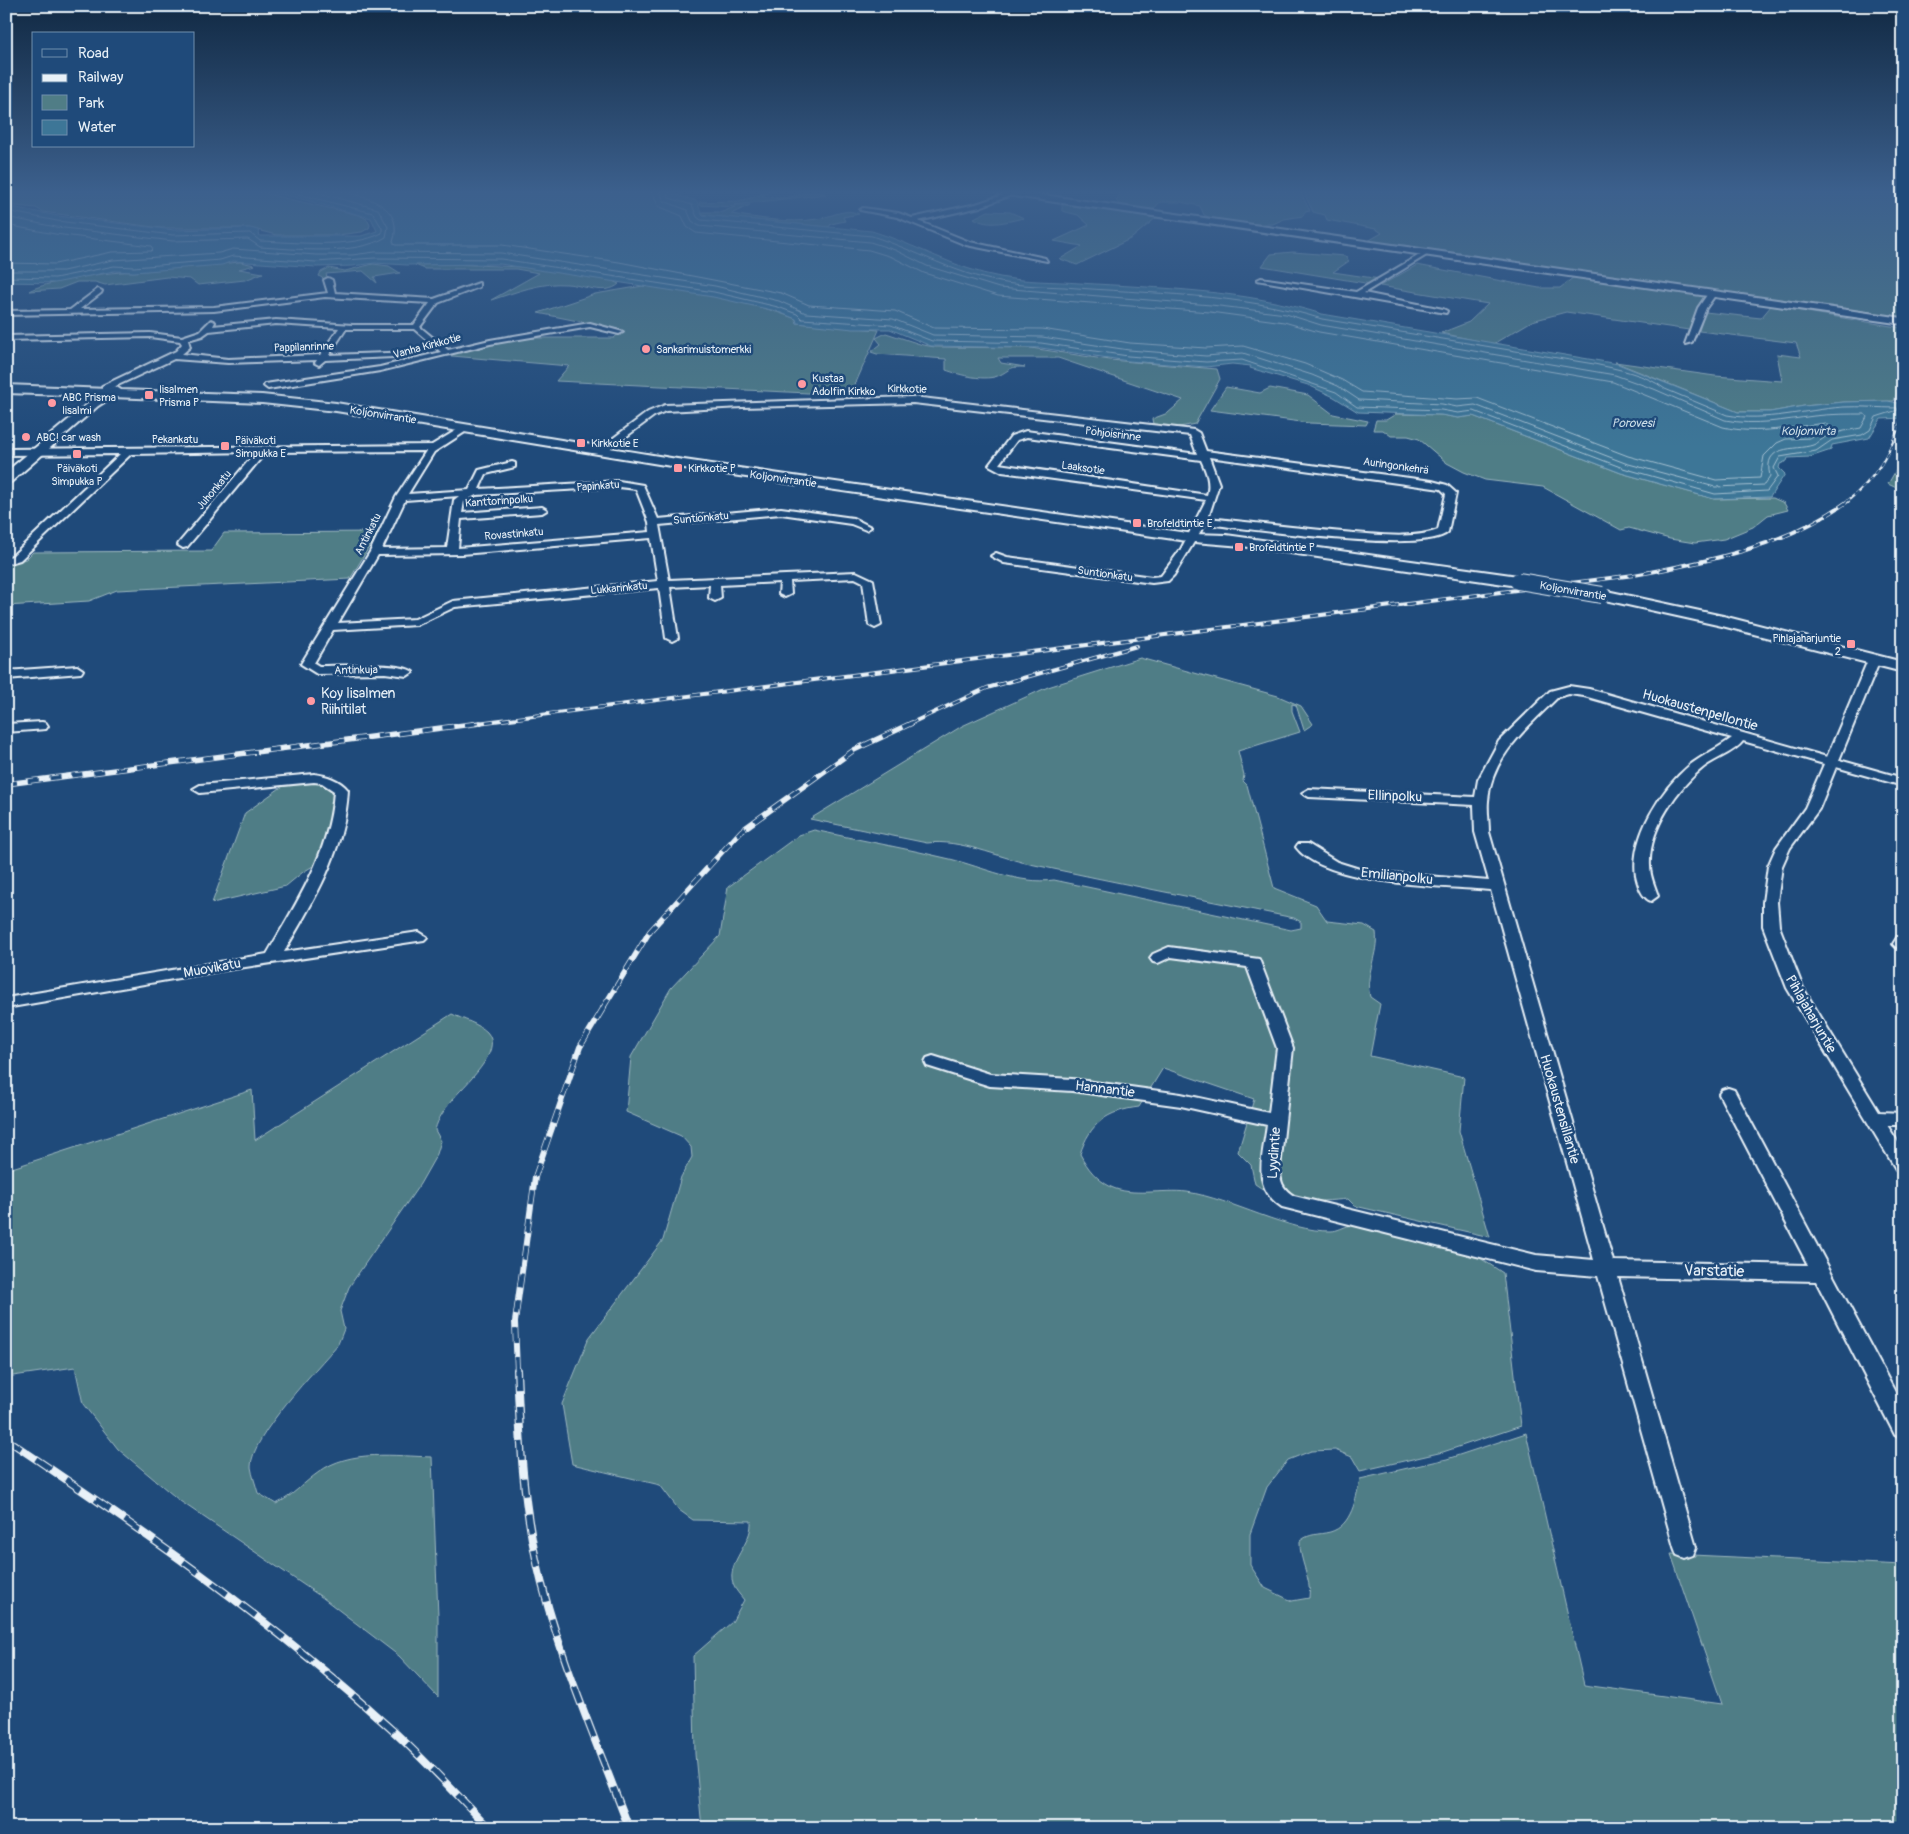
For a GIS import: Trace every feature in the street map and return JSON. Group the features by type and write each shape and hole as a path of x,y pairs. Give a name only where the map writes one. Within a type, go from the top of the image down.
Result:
{"main road":[{"path":"1594,277 1903,322"},
{"name":"Koljonvirrantie","path":"6,388 262,399 336,407 601,451 1195,530 1239,542 1518,581 1602,595 1723,621 1903,667"},
{"path":"6,479 106,393"}],"street":[{"path":"1356,294 1386,277"},
{"path":"328,280 332,295"},
{"path":"1261,280 1356,294 1443,311"},
{"path":"6,313 214,308 332,295 435,301 476,285"},
{"path":"73,311 98,291"},
{"path":"1688,342 1702,308 1712,294"},
{"path":"416,327 435,301"},
{"path":"208,329 214,308"},
{"path":"6,338 150,335 182,339 203,333 208,329 276,322 344,326 416,327 441,354"},
{"name":"Vanha Kirkkotie","path":"268,386 380,369 441,354 590,325 618,332"},
{"path":"313,373 344,326"},
{"path":"6,343 16,338"},
{"path":"106,393 139,371 173,356 186,347 186,343 182,339"},
{"name":"Pappilanrinne","path":"173,356 228,361 441,354"},
{"name":"Kirkkotie","path":"601,451 651,414 665,408 913,400 1194,433 1201,455"},
{"name":"Antinkatu","path":"307,664 375,552 401,497 433,448 465,428"},
{"name":"Pohjoisrinne","path":"1020,435 1201,455"},
{"name":"Laaksotie","path":"1020,435 1014,438 994,462 996,466 1210,498"},
{"name":"Pekankatu","path":"6,452 433,448"},
{"name":"Juhonkatu","path":"183,545 263,450"},
{"path":"6,561 16,558 128,451"},
{"path":"1201,455 1215,486 1210,498"},
{"name":"Auringonkehrä","path":"1195,530 1364,537 1436,537 1443,532 1451,493 1444,487 1429,483 1201,455"},
{"path":"452,551 459,500 471,495 482,472 512,466"},
{"name":"Papinkatu","path":"401,497 471,495 630,484 640,487 654,522 672,638"},
{"name":"Suntionkatu","path":"996,556 1004,560 1158,580 1167,577 1195,530 1210,498"},
{"name":"Kanttorinpolku","path":"458,516 542,510"},
{"name":"Suntionkatu","path":"654,522 781,511 853,520 866,527"},
{"path":"543,544 544,531"},
{"name":"Rovastinkatu","path":"375,552 452,551 655,535"},
{"name":"Lukkarinkatu","path":"330,627 417,622 453,604 663,584 785,578 862,577 868,580 875,624"},
{"path":"785,578 785,594"},
{"path":"715,582 715,598"},
{"name":"Pihlajaharjuntie","path":"1874,660 1833,762 1812,808 1783,848 1775,866 1770,902 1771,926 1795,988 1903,1166"},
{"name":"Antinkuja","path":"307,664 317,670 385,669 407,672"},
{"path":"6,675 77,670"},
{"name":"Huokaustenpellontie","path":"1558,692 1585,692 1903,782"},
{"name":"Huokaustensillantie","path":"1558,692 1538,708 1504,744 1485,780 1481,801 1482,832 1685,1548"},
{"path":"6,728 42,726"},
{"path":"1651,896 1644,876 1645,852 1650,830 1658,815 1671,794 1689,773 1736,741 1739,736"},
{"path":"200,789 314,778 326,780 341,790 341,801 329,854 272,958"},
{"name":"Ellinpolku","path":"1309,793 1481,801"},
{"name":"Emilianpolku","path":"1303,847 1332,865 1365,875 1497,886"},
{"name":"Muovikatu","path":"6,1003 272,958 419,937"},
{"name":"Lyydintie","path":"1158,958 1169,952 1253,963 1285,1048 1271,1184 1275,1194 1289,1202 1536,1263 1607,1269"},
{"name":"Hannantie","path":"933,1062 990,1080 1072,1085 1182,1100 1276,1121"},
{"path":"1728,1094 1903,1428"},
{"path":"1873,1118 1903,1120"},
{"name":"Varstatie","path":"1607,1269 1821,1273"}],"green space":[{"path":"88,277 254,277 245,280 198,285 190,279 167,277 105,285 95,282 77,282 59,289 29,291"},
{"path":"320,277 327,277 328,279 325,280"},
{"path":"533,277 591,277 608,279 619,284 601,290 567,284 547,285 529,288 491,300"},
{"path":"1326,277 1364,277 1380,279 1371,284"},
{"path":"1397,277 1478,277 1539,288 1560,288 1574,277 1705,296 1697,307 1689,330 1566,312 1532,321 1493,344 1441,333 1469,322 1488,304 1380,286"},
{"path":"1612,277 1903,277 1903,319"},
{"path":"643,286 701,294 740,302 778,312 796,319 797,323 879,330 854,387 808,393 556,381 569,366 440,355 487,344 525,338 614,338 623,330 538,313 595,294"},
{"path":"1771,306 1903,328 1903,374 1894,401 1844,402 1770,412 1738,412 1615,362 1715,376 1782,381 1777,354 1801,357 1796,343 1699,331 1705,312 1761,318"},
{"path":"886,333 935,347 1031,348 1110,360 1217,369 1220,379 1195,424 1163,427 1153,424 1152,419 1168,413 1183,400 1058,358 998,358 1001,363 1025,367 1009,369 1000,375 988,378 966,376 946,370 946,359 871,352 881,344 876,338"},
{"path":"1226,387 1260,393 1270,388 1308,395 1333,414 1368,421 1366,425 1309,423 1210,410"},
{"path":"1396,414 1441,415 1458,418 1473,416 1621,473 1714,499 1773,498 1784,503 1788,510 1768,515 1753,527 1724,539 1695,543 1670,539 1629,528 1621,530 1543,487 1485,480 1447,463 1419,439 1408,436 1391,436 1383,430 1373,430 1376,420 1386,420"},
{"path":"1903,458 1903,491 1888,484"},
{"path":"378,532 350,579 117,590 89,601 6,606 6,564 26,559 33,552 211,551 224,533"},
{"path":"1140,658 1278,696 1301,706 1313,724 1304,730 1296,705 1292,704 1292,711 1300,732 1238,751 1244,775 1243,781 1247,785 1274,888 1316,905 1327,921 1364,925 1376,932 1369,989 1370,997 1380,1004 1370,1056 1464,1077 1459,1131 1490,1237 1355,1206 1348,1199 1311,1201 1288,1199 1266,1191 1255,1184 1251,1165 1238,1152 1254,1099 1163,1068 1139,1107 1109,1115 1101,1120 1089,1134 1080,1154 1089,1169 1101,1181 1119,1190 1128,1192 1187,1192 1222,1201 1278,1221 1314,1230 1333,1231 1350,1225 1480,1258 1503,1273 1521,1426 1443,1452 1360,1471 1352,1457 1335,1450 1311,1451 1288,1460 1267,1487 1250,1534 1250,1565 1265,1588 1292,1601 1309,1598 1309,1584 1301,1556 1300,1541 1311,1535 1330,1532 1343,1524 1352,1510 1360,1479 1447,1459 1526,1433 1584,1685 1722,1704 1671,1554 1903,1565 1903,1828 702,1828 695,1754 693,1656 732,1622 744,1600 733,1584 732,1576 736,1560 751,1529 751,1521 693,1520 679,1510 660,1485 572,1464 562,1404 589,1338 663,1240 681,1177 692,1157 691,1147 681,1136 626,1112 631,1057 671,988 720,936 728,887 799,835 814,830 950,859 1014,878 1041,881 1054,880 1291,930 1301,928 1301,922 1294,918 1030,864 966,846 940,842 927,843 810,819 962,726 1048,687"},
{"path":"320,781 336,789 334,806 320,862 303,872 286,886 212,903 245,813 287,783"},
{"path":"452,1014 484,1029 491,1040 491,1049 480,1068 442,1114 435,1130 441,1141 437,1154 420,1184 349,1287 340,1311 344,1329 338,1344 273,1421 261,1438 251,1467 258,1493 276,1504 288,1497 319,1472 344,1460 388,1455 432,1457 438,1617 438,1697 399,1656 323,1598 180,1501 118,1449 83,1404 75,1367 6,1377 6,1170 252,1090 255,1140"}],"water":[{"path":"6,277 87,277 55,283 6,282"},
{"path":"581,277 998,277 1030,281 1202,291 1263,300 1322,314 1618,364 1738,412 1770,412 1844,402 1888,401 1903,404 1903,418 1881,419 1869,438 1832,445 1831,450 1810,457 1788,458 1787,461 1780,464 1779,468 1785,474 1770,497 1714,499 1621,473 1473,416 1458,418 1441,415 1358,412 1334,397 1308,385 1250,368 1251,366 1232,364 1206,367 1128,361 1041,348 931,346 890,329 853,329 797,323 796,319 776,311 713,297"}],"railway":[{"path":"1846,502 1866,484 1882,463 1903,415"},
{"path":"470,724 1634,575 1718,558 1773,541 1824,517 1848,501"},
{"path":"909,724 987,688 1137,646"},
{"path":"6,784 480,723"},
{"path":"603,1008 650,931 741,831 854,750 912,723"},
{"path":"517,1371 515,1322 535,1177 580,1047 604,1007"},
{"path":"517,1370 525,1488 531,1535 544,1593 578,1695 629,1828"},
{"path":"6,1439 152,1539 293,1645 396,1734 437,1773 489,1828"}],"place":[{"name":"Sankarimuistomerkki","path":"646,349"},
{"name":"Kustaa Adolfin Kirkko","path":"802,384"},
{"name":"Iisalmen Prisma P","path":"149,395"},
{"name":"ABC Prisma Iisalmi","path":"52,403"},
{"name":"ABC! car wash","path":"26,437"},
{"name":"Kirkkotie E","path":"581,443"},
{"name":"Päiväkoti Simpukka E","path":"225,446"},
{"name":"Päiväkoti Simpukka P","path":"77,454"},
{"name":"Kirkkotie P","path":"678,468"},
{"name":"Brofeldtintie E","path":"1137,523"},
{"name":"Brofeldtintie P","path":"1239,547"},
{"name":"Pihlajaharjuntie 2","path":"1851,644"},
{"name":"Koy Iisalmen Riihitilat","path":"311,701"}],"water label":[{"name":"Porovesi","path":"1633,423"},
{"name":"Koljonvirta","path":"1808,431"}]}
